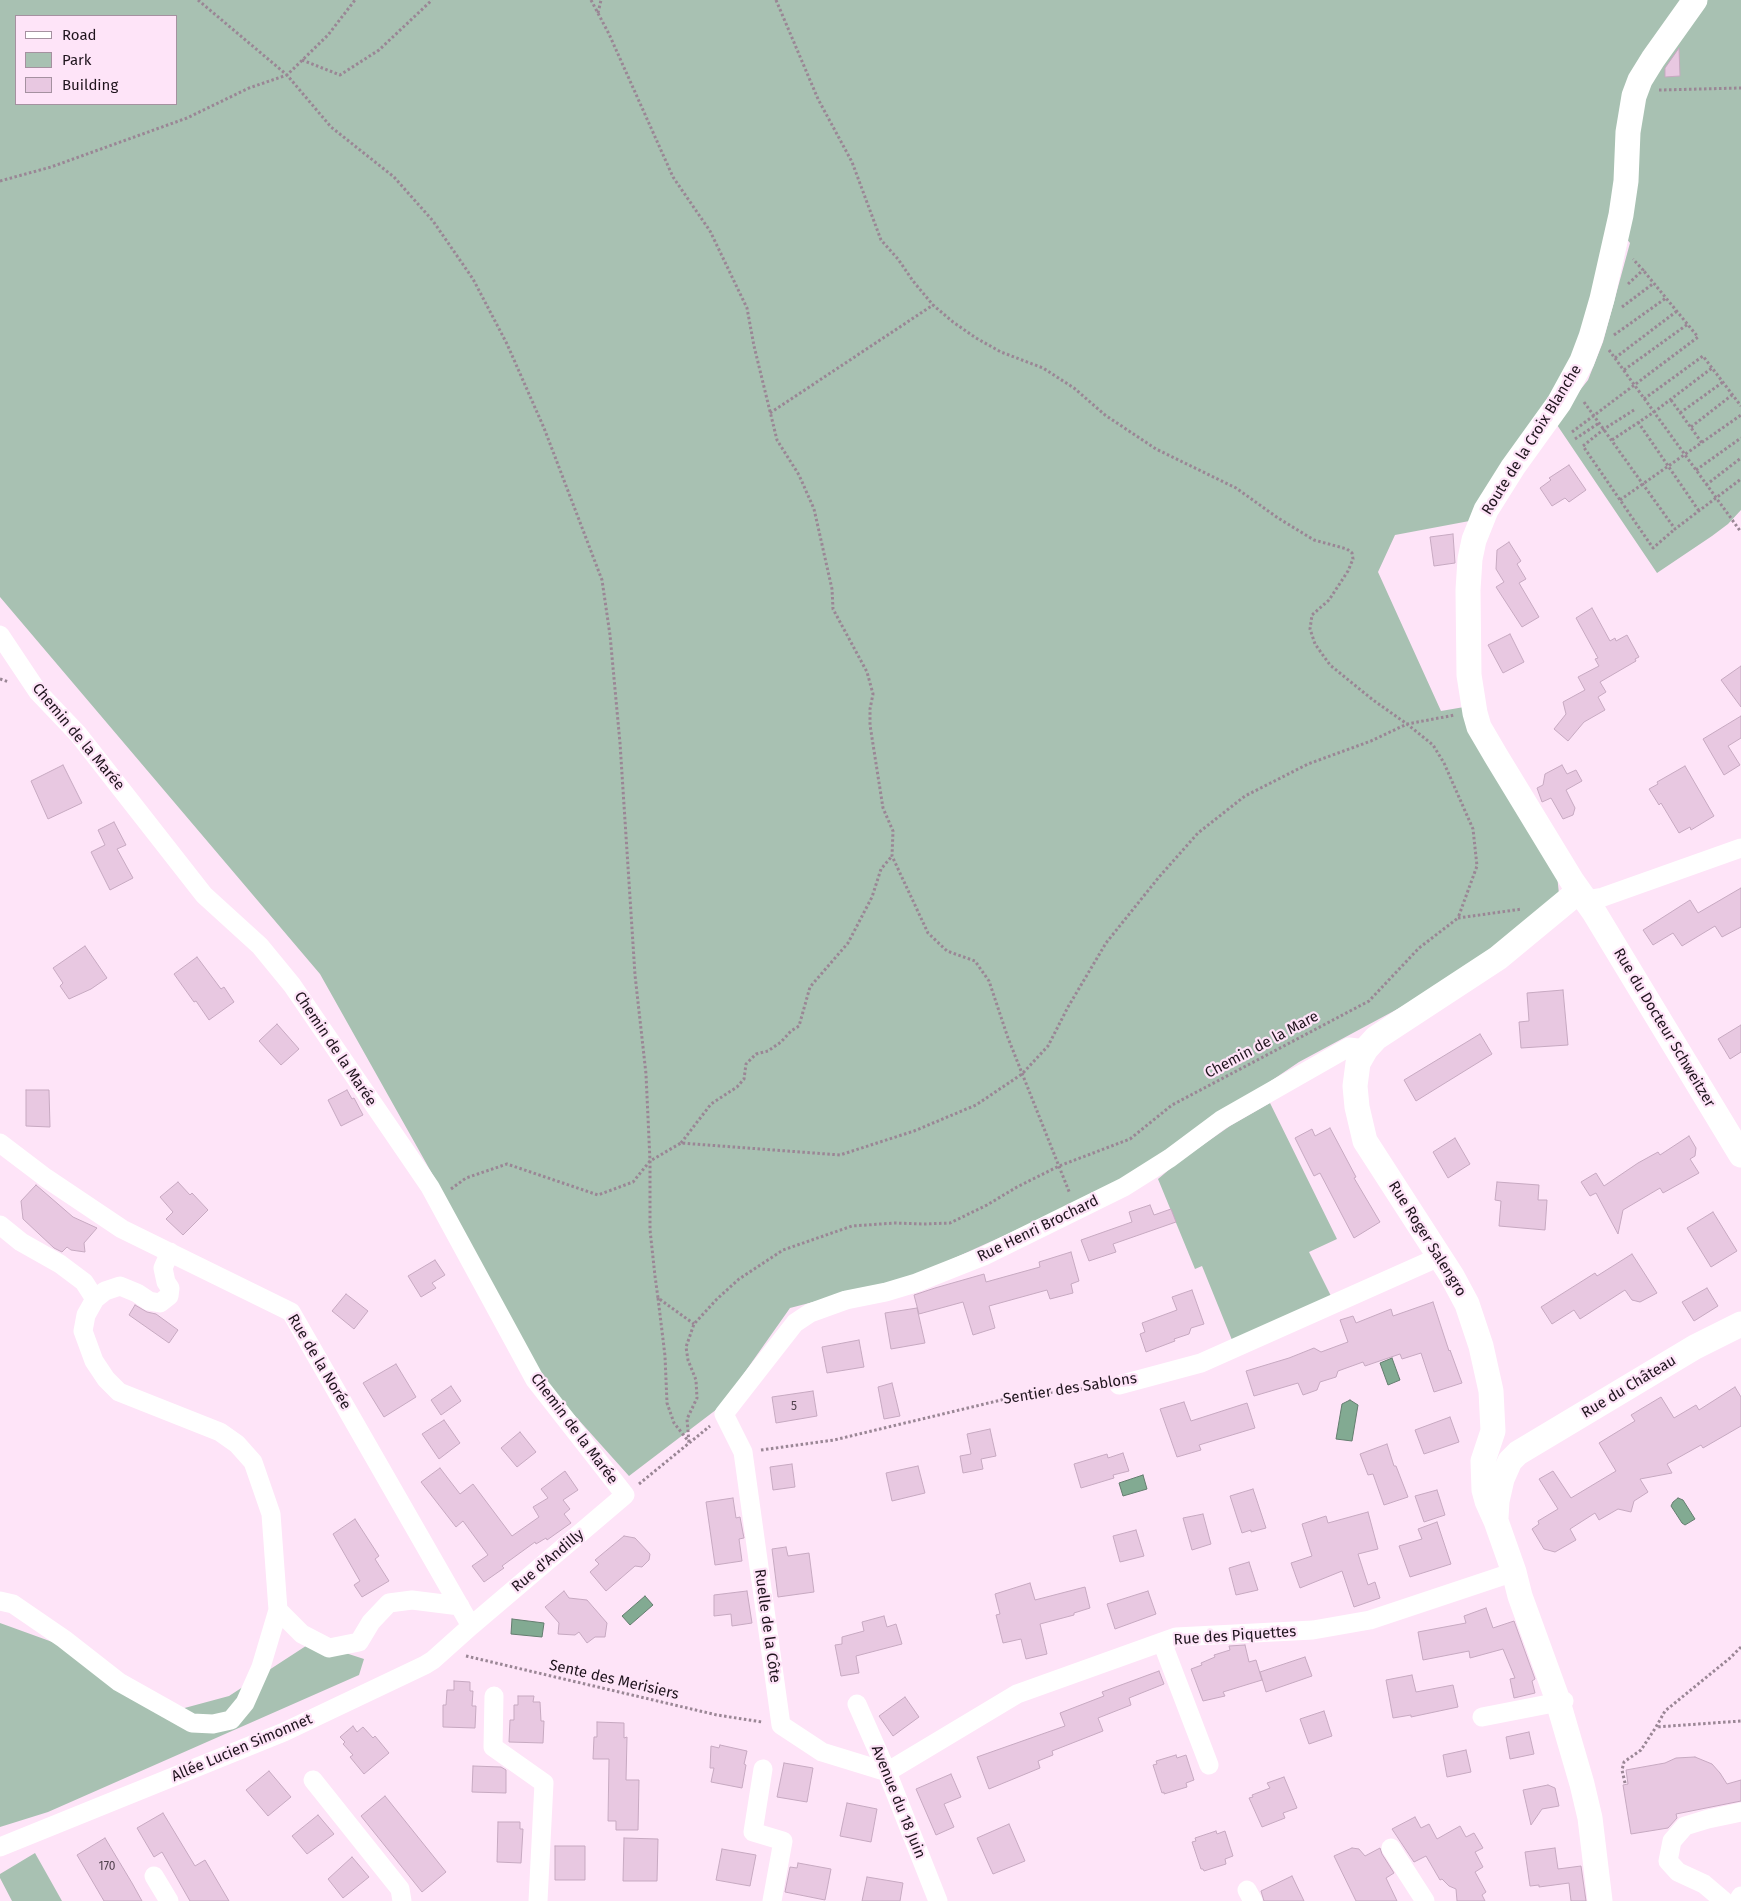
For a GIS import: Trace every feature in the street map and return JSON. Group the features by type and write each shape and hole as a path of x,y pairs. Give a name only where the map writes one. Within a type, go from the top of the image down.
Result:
{"main road":[{"name":"Route de la Croix Blanche","path":"1583,896 1479,726 1471,696 1468,630 1470,559 1474,540 1486,510 1508,474 1568,388 1582,361 1601,337 1602,299 1621,214 1626,181 1631,108 1640,80 1666,38 1695,0"},
{"path":"1366,1049 1376,1038 1498,958 1583,896"},
{"name":"Rue du Docteur Schweitzer","path":"1583,896 1738,1146"},
{"name":"Rue Roger Salengro","path":"1366,1049 1358,1063 1356,1086 1357,1107 1365,1141 1452,1276 1467,1304 1481,1346 1491,1391 1490,1438 1484,1461 1484,1490 1514,1572 1520,1596 1561,1702 1590,1818 1600,1901"},
{"name":"Rue du Château","path":"1514,1457 1695,1347 1741,1324"},
{"name":"Rue Roger Salengro","path":"1496,1521 1499,1492 1514,1457"}],"street":[{"name":"Chemin de la Marée","path":"0,636 38,692 78,734 204,895 260,946 297,994 436,1199 534,1380 625,1495"},
{"path":"1583,896 1602,897 1741,848"},
{"name":"Rue Henri Brochard","path":"724,1414 794,1323 810,1313 846,1300 886,1292 916,1283 984,1256 1124,1187 1170,1158 1221,1120 1349,1047 1366,1049"},
{"name":"Rue de la Norée","path":"0,1143 46,1178 122,1229 291,1312 471,1626"},
{"path":"0,1226 21,1242 60,1264 84,1282 95,1299"},
{"path":"0,1601 13,1604 64,1639 119,1682 192,1723 213,1724 231,1720 245,1704 261,1667 278,1610 271,1514 253,1462 237,1444 220,1432 119,1392 106,1380 94,1361 82,1331 86,1314 95,1299 106,1291 120,1286 137,1293 149,1301 160,1303 169,1296 170,1288 166,1282 163,1268 170,1252"},
{"name":"Sentier des Sablons","path":"1119,1385 1201,1363 1439,1257"},
{"name":"Ruelle de la Côte","path":"724,1414 743,1452 781,1725"},
{"path":"1490,1438 1514,1457"},
{"name":"Rue d'Andilly","path":"471,1626 625,1495"},
{"name":"Rue des Piquettes","path":"887,1772 1017,1694 1176,1637 1313,1630 1370,1620 1514,1572"},
{"path":"278,1610 302,1634 329,1648 359,1642 371,1622 389,1603 412,1600 460,1606"},
{"name":"Allée Lucien Simonnet","path":"0,1847 284,1732 425,1665 444,1651 471,1626"},
{"path":"1162,1642 1210,1765"},
{"path":"494,1696 493,1747 544,1784 538,1901"},
{"path":"1482,1717 1561,1702"},
{"name":"Avenue du 18 Juin","path":"857,1704 887,1772 938,1901"},
{"path":"781,1725 822,1752 887,1772"},
{"path":"763,1769 753,1832 783,1841 772,1901"},
{"path":"313,1780 400,1889 402,1901"},
{"path":"1724,1901 1704,1884 1678,1872 1668,1861 1672,1841 1685,1826 1741,1812"},
{"path":"1391,1848 1425,1901"},
{"path":"154,1876 170,1901"},
{"path":"1738,1901 1741,1896"}],"path":[{"path":"198,0 287,75 331,127 394,177 433,222 473,279 506,344 544,428 602,580 610,636 620,743 635,975 646,1074 650,1161 650,1230 665,1356 667,1403 674,1423 689,1442"},
{"path":"0,181 51,167 187,118 250,88 287,75 328,36 355,0"},
{"path":"302,60 340,75 379,50 432,0"},
{"path":"591,0 638,95 673,177 710,231 747,308 770,413 778,440 799,475 814,509 832,589 833,609 867,672 872,694 870,725 883,808 893,831 892,856 928,933 947,951 975,961 989,981 1008,1038 1076,1210"},
{"path":"598,13 601,0"},
{"path":"776,0 818,98 852,162 881,240 933,305 976,338 1002,352 1043,368 1074,388 1105,416 1156,449 1236,488 1278,518 1314,540 1347,549 1352,553 1348,571 1329,600 1312,616 1310,629 1315,644 1330,665 1372,700 1433,745 1444,763 1473,829 1477,866 1458,918 1527,908"},
{"path":"1636,91 1741,88"},
{"path":"1572,432 1698,337 1643,270"},
{"path":"1619,309 1654,283"},
{"path":"1666,298 1601,337 1741,532"},
{"path":"770,413 933,305"},
{"path":"1615,358 1677,311"},
{"path":"1624,370 1688,324"},
{"path":"1644,398 1704,356 1741,406"},
{"path":"1612,440 1671,400 1712,368"},
{"path":"1680,413 1723,382"},
{"path":"1568,388 1578,393 1675,529"},
{"path":"1691,427 1732,395"},
{"path":"1671,400 1702,443"},
{"path":"1634,410 1604,429 1583,446 1652,548 1741,479"},
{"path":"1620,500 1741,415"},
{"path":"1638,422 1699,511"},
{"path":"1575,439 1599,423"},
{"path":"1696,470 1741,438"},
{"path":"1706,485 1741,458"},
{"path":"681,1143 840,1155 914,1131 976,1105 1022,1074 1048,1046 1068,1007 1106,943 1159,877 1198,833 1245,796 1308,764 1371,741 1407,724 1464,713"},
{"path":"436,1199 466,1178 507,1164 598,1195 633,1182 650,1161 681,1143 711,1104 737,1087 744,1079 746,1064 756,1054 768,1051 799,1026 810,988 848,943 872,897 881,869 892,856"},
{"name":"Chemin de la Mare","path":"694,1324 739,1279 783,1250 852,1226 895,1223 950,1223 1059,1166 1130,1138 1172,1105 1369,1001 1419,948 1458,918"},
{"path":"658,1298 694,1324 686,1347 688,1360 696,1380 698,1398 687,1419 689,1442"},
{"name":"Sentier des Sablons","path":"773,1448 834,1440 1018,1396 1119,1385"},
{"path":"625,1495 724,1414"},
{"path":"1625,1783 1622,1770 1624,1762 1641,1750 1665,1711 1741,1647"},
{"name":"Sente des Merisiers","path":"444,1651 717,1716 781,1725"},
{"path":"1656,1727 1741,1721"}],"green space":[{"path":"0,0 1741,0 1741,510 1728,524 1712,536 1657,573 1555,422 1588,380 1603,342 1630,243 1621,232 1578,367 1480,519 1395,535 1378,572 1441,711 1470,706 1557,875 1559,894 1485,962 1299,1062 1120,1183 917,1275 790,1308 721,1406 629,1476 541,1378 448,1202 320,974 0,597"},
{"path":"1270,1103 1337,1239 1309,1252 1333,1300 1232,1340 1202,1266 1195,1269 1158,1179 1177,1163 1230,1126"},
{"path":"0,1623 102,1660 166,1713 229,1696 312,1642 364,1659 359,1675 48,1812 0,1827"},
{"path":"35,1853 62,1901 12,1901 0,1878 0,1874"}],"shaded area":[{"path":"1392,1358 1400,1380 1388,1385 1380,1363"},
{"path":"1350,1400 1358,1405 1352,1441 1336,1439 1342,1404"},
{"path":"1143,1475 1147,1489 1123,1496 1119,1483"},
{"path":"1678,1498 1683,1500 1695,1519 1685,1525 1671,1506"},
{"path":"645,1596 653,1605 630,1625 622,1616"},
{"path":"512,1619 544,1623 542,1637 511,1634"}],"building":[{"path":"1679,48 1680,76 1665,77 1665,68"},
{"path":"1569,465 1586,490 1569,502 1565,498 1552,506 1540,488 1551,480 1549,478"},
{"path":"1453,534 1455,563 1434,566 1430,537"},
{"path":"1509,542 1521,561 1517,564 1526,579 1519,583 1539,617 1522,627 1496,587 1504,582 1496,569 1497,550"},
{"path":"1592,608 1610,641 1615,638 1616,641 1627,635 1639,657 1635,659 1636,661 1600,682 1606,692 1598,697 1605,710 1584,722 1568,741 1554,729 1566,714 1563,702 1585,690 1578,677 1599,666 1595,659 1598,658 1576,618"},
{"path":"1510,634 1524,662 1503,673 1488,645"},
{"path":"1741,666 1741,707 1721,680"},
{"path":"1741,716 1741,738 1728,746 1740,765 1724,775 1703,739"},
{"path":"63,765 82,803 48,819 31,781"},
{"path":"1562,765 1567,774 1576,770 1582,781 1566,790 1575,808 1573,815 1563,819 1551,798 1542,802 1537,788 1543,785 1545,774"},
{"path":"1685,766 1714,816 1691,830 1690,827 1679,833 1661,803 1659,805 1649,789 1658,784 1657,782"},
{"path":"114,822 126,845 117,849 133,878 110,890 91,852 105,845 98,830"},
{"path":"1741,888 1741,927 1722,937 1715,926 1682,946 1673,933 1653,945 1643,930 1690,900 1698,913"},
{"path":"85,946 107,978 91,989 69,999 60,986 63,983 53,968"},
{"path":"197,957 221,989 224,987 234,1002 209,1020 174,974"},
{"path":"1563,990 1568,1045 1521,1048 1519,1022 1529,1021 1527,993"},
{"path":"277,1024 299,1049 281,1065 259,1041"},
{"path":"1741,1025 1741,1052 1730,1059 1718,1039"},
{"path":"1480,1034 1492,1054 1416,1101 1404,1080"},
{"path":"26,1090 49,1090 50,1127 26,1126"},
{"path":"347,1090 352,1099 354,1098 363,1115 341,1126 328,1100"},
{"path":"1330,1128 1356,1177 1354,1178 1380,1222 1354,1238 1320,1173 1314,1176 1295,1138 1312,1129 1315,1136"},
{"path":"1689,1136 1696,1148 1695,1156 1690,1159 1699,1173 1663,1193 1660,1188 1623,1210 1618,1234 1596,1193 1590,1196 1581,1182 1596,1173 1604,1186 1638,1163 1658,1152 1660,1155"},
{"path":"1455,1138 1470,1164 1448,1178 1433,1152"},
{"path":"178,1182 190,1195 192,1193 208,1210 183,1235 166,1219 173,1212 160,1197"},
{"path":"1497,1182 1539,1185 1538,1200 1547,1200 1545,1230 1499,1226 1501,1201 1495,1200"},
{"path":"36,1185 73,1217 97,1228 84,1243 85,1252 71,1250 67,1247 62,1252 54,1248 23,1219 21,1201"},
{"path":"1150,1205 1154,1215 1171,1209 1176,1222 1113,1244 1116,1252 1089,1261 1081,1240 1132,1222 1129,1212"},
{"path":"1713,1212 1737,1251 1711,1267 1687,1228"},
{"path":"1071,1252 1079,1281 1071,1284 1073,1293 1050,1299 1047,1290 989,1306 995,1328 973,1335 963,1302 919,1314 914,1295 984,1274 986,1282 1040,1267 1039,1262"},
{"path":"1632,1254 1657,1293 1640,1302 1632,1300 1625,1290 1580,1319 1574,1310 1552,1324 1541,1307 1595,1273 1597,1276"},
{"path":"435,1260 445,1275 432,1283 436,1288 421,1297 408,1276"},
{"path":"1707,1288 1718,1306 1694,1321 1682,1302"},
{"path":"1192,1290 1204,1324 1191,1328 1189,1334 1174,1339 1175,1341 1146,1352 1140,1334 1145,1332 1142,1323 1177,1310 1172,1297"},
{"path":"346,1294 368,1311 354,1329 332,1311"},
{"path":"1433,1302 1462,1383 1434,1392 1421,1353 1402,1359 1400,1354 1365,1366 1363,1362 1338,1371 1336,1377 1320,1382 1317,1390 1303,1395 1298,1383 1254,1396 1246,1371 1314,1348 1321,1352 1348,1342 1340,1320 1353,1316 1356,1323 1391,1309 1393,1316"},
{"path":"135,1305 147,1312 156,1314 178,1330 169,1343 129,1315"},
{"path":"917,1308 925,1343 891,1349 885,1313"},
{"path":"859,1340 864,1367 827,1373 822,1347"},
{"path":"396,1364 416,1397 384,1417 363,1383"},
{"path":"892,1383 900,1416 884,1419 878,1387"},
{"path":"451,1386 461,1401 441,1415 431,1400"},
{"path":"1735,1387 1741,1397 1741,1426 1703,1448 1701,1445 1667,1464 1672,1473 1640,1479 1648,1492 1634,1501 1631,1512 1618,1509 1599,1520 1595,1513 1570,1529 1576,1540 1555,1552 1544,1549 1532,1529 1539,1524 1538,1521 1558,1509 1539,1479 1553,1471 1571,1498 1616,1471 1599,1443 1635,1421 1631,1415 1661,1397 1674,1418 1696,1405 1699,1410"},
{"path":"813,1391 817,1416 776,1423 772,1397"},
{"path":"1184,1402 1191,1421 1247,1403 1255,1428 1199,1445 1201,1450 1177,1457 1160,1409"},
{"path":"1450,1417 1459,1442 1424,1454 1415,1430"},
{"path":"444,1420 460,1443 439,1459 422,1434"},
{"path":"990,1429 996,1456 981,1459 983,1469 963,1473 960,1456 971,1454 967,1434"},
{"path":"520,1432 536,1452 517,1467 501,1448"},
{"path":"1387,1444 1394,1466 1396,1466 1408,1497 1384,1505 1373,1474 1368,1475 1360,1454"},
{"path":"1123,1453 1129,1471 1113,1475 1114,1478 1081,1488 1074,1464 1107,1454 1108,1458"},
{"path":"792,1464 795,1487 773,1490 770,1467"},
{"path":"918,1466 925,1493 892,1501 886,1473"},
{"path":"440,1468 460,1494 473,1484 512,1536 539,1517 533,1507 548,1498 541,1489 565,1471 578,1490 563,1500 570,1509 564,1514 571,1523 547,1540 546,1538 536,1544 535,1542 484,1582 472,1566 488,1555 463,1521 456,1527 421,1482"},
{"path":"1253,1489 1266,1528 1242,1533 1230,1496"},
{"path":"1437,1490 1445,1515 1424,1522 1415,1496"},
{"path":"733,1498 736,1518 740,1517 744,1538 739,1539 742,1561 715,1565 706,1502"},
{"path":"1368,1512 1378,1549 1358,1554 1368,1585 1375,1582 1380,1598 1354,1607 1342,1571 1300,1588 1291,1563 1312,1556 1302,1524 1326,1516 1328,1523"},
{"path":"1203,1514 1211,1544 1192,1550 1183,1518"},
{"path":"355,1519 379,1556 375,1559 389,1581 362,1597 354,1585 360,1581 333,1534"},
{"path":"1437,1522 1451,1564 1410,1577 1399,1546 1422,1539 1418,1529"},
{"path":"1136,1530 1144,1556 1120,1562 1113,1536"},
{"path":"624,1536 635,1538 650,1554 649,1560 642,1567 635,1566 606,1591 590,1572 599,1564 595,1560"},
{"path":"786,1547 788,1556 809,1553 814,1592 778,1597 772,1549"},
{"path":"1249,1562 1258,1590 1236,1595 1229,1568"},
{"path":"1030,1583 1035,1600 1085,1587 1090,1608 1074,1613 1074,1615 1040,1624 1047,1654 1026,1659 1021,1639 1003,1643 996,1615 1000,1614 995,1594"},
{"path":"564,1591 569,1598 587,1600 607,1623 605,1637 595,1637 587,1643 579,1632 575,1635 558,1634 559,1623 545,1607"},
{"path":"747,1591 752,1623 732,1626 731,1614 714,1616 714,1595"},
{"path":"1148,1591 1156,1614 1115,1629 1107,1604"},
{"path":"1486,1608 1493,1628 1514,1621 1535,1679 1532,1681 1535,1693 1514,1698 1510,1679 1515,1678 1503,1649 1470,1658 1469,1651 1423,1660 1418,1632 1466,1623 1464,1616"},
{"path":"884,1616 887,1627 896,1624 902,1644 856,1656 859,1673 841,1676 835,1645 842,1644 842,1637 864,1631 862,1622"},
{"path":"1245,1645 1249,1662 1256,1660 1262,1680 1223,1692 1225,1696 1203,1701 1191,1669 1202,1665 1201,1663 1215,1657 1214,1655 1230,1650 1229,1646"},
{"path":"1305,1657 1312,1676 1266,1692 1260,1672"},
{"path":"1159,1671 1164,1684 1129,1698 1131,1705 1098,1718 1103,1731 1052,1751 1053,1755 1038,1761 1040,1768 989,1789 977,1757 1065,1726 1060,1713 1104,1696 1102,1692"},
{"path":"1412,1675 1416,1692 1453,1685 1458,1707 1411,1717 1411,1715 1393,1718 1386,1680"},
{"path":"454,1681 470,1682 470,1691 473,1691 472,1706 476,1706 475,1728 443,1727 443,1705 446,1705 447,1690 454,1690"},
{"path":"518,1696 534,1696 533,1702 540,1702 541,1721 544,1721 543,1743 509,1742 510,1720 514,1720 514,1705 518,1705"},
{"path":"905,1697 919,1717 893,1736 879,1716"},
{"path":"1324,1711 1332,1736 1309,1744 1300,1719"},
{"path":"597,1722 624,1723 624,1738 627,1737 626,1780 639,1780 638,1830 616,1830 616,1821 608,1821 609,1759 593,1759 594,1737 597,1737"},
{"path":"353,1726 357,1732 363,1727 373,1738 375,1736 389,1753 364,1774 350,1757 353,1755 343,1744 345,1742 340,1737"},
{"path":"1529,1732 1534,1754 1510,1759 1506,1737"},
{"path":"720,1745 747,1751 742,1788 711,1782 714,1768 710,1768 711,1746 719,1748"},
{"path":"1466,1750 1471,1772 1447,1777 1443,1755"},
{"path":"1176,1755 1177,1758 1186,1755 1194,1780 1186,1783 1187,1787 1164,1794 1164,1792 1162,1793 1153,1765 1157,1764 1156,1761"},
{"path":"1695,1757 1712,1764 1727,1784 1741,1780 1741,1801 1676,1814 1677,1818 1668,1828 1631,1834 1623,1785 1628,1784 1626,1770 1665,1763 1676,1758"},
{"path":"784,1763 813,1768 807,1802 777,1797"},
{"path":"473,1766 501,1767 506,1770 506,1793 472,1792"},
{"path":"269,1771 291,1797 268,1816 246,1790"},
{"path":"951,1774 961,1797 944,1804 954,1827 936,1835 916,1789"},
{"path":"1284,1777 1297,1808 1283,1813 1285,1818 1262,1827 1249,1798 1270,1788 1267,1783"},
{"path":"1548,1785 1555,1788 1559,1806 1542,1809 1531,1825 1523,1790"},
{"path":"385,1796 446,1872 422,1892 361,1816"},
{"path":"847,1803 877,1809 871,1842 840,1836"},
{"path":"163,1813 195,1866 205,1860 229,1901 190,1901 162,1852 154,1857 137,1828"},
{"path":"318,1815 334,1834 307,1854 292,1836"},
{"path":"1415,1817 1421,1828 1429,1824 1437,1839 1460,1826 1466,1837 1474,1833 1483,1848 1475,1852 1483,1867 1475,1872 1486,1892 1482,1895 1485,1901 1457,1901 1456,1889 1449,1886 1442,1879 1440,1880 1426,1856 1414,1862 1392,1829"},
{"path":"498,1822 520,1822 520,1829 523,1829 521,1863 497,1862"},
{"path":"1009,1824 1025,1861 993,1874 977,1838"},
{"path":"1216,1831 1217,1834 1225,1831 1233,1856 1225,1859 1226,1864 1204,1871 1201,1869 1192,1842 1196,1841 1195,1838"},
{"path":"105,1838 142,1901 104,1901 77,1855"},
{"path":"624,1838 658,1839 657,1881 623,1881"},
{"path":"555,1846 585,1846 585,1880 555,1880"},
{"path":"1352,1848 1359,1849 1365,1856 1380,1848 1394,1873 1386,1878 1397,1901 1356,1901 1334,1856"},
{"path":"1555,1848 1558,1869 1581,1866 1586,1901 1571,1901 1569,1883 1539,1887 1539,1885 1530,1886 1525,1852"},
{"path":"722,1849 756,1855 750,1886 716,1880"},
{"path":"352,1857 369,1877 343,1898 328,1879"},
{"path":"798,1863 831,1869 825,1900 785,1892 790,1867 797,1868"},
{"path":"1292,1876 1304,1901 1264,1901 1261,1891"},
{"path":"867,1877 903,1883 900,1901 862,1901"}]}
